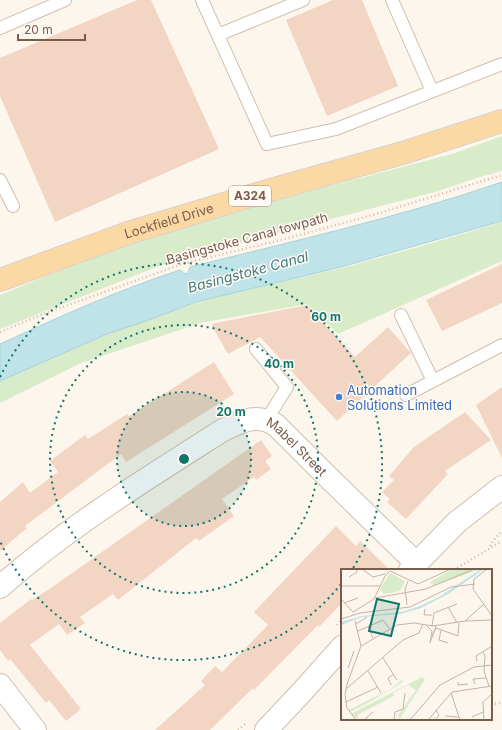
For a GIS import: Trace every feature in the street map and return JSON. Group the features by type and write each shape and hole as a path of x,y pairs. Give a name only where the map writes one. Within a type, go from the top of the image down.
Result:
{"main road":[{"name":"Lockfield Drive","path":"0,280 128,233 267,191 406,152 502,121"}],"street":[{"name":"Mabel Street","path":"0,587 45,550 84,521 223,430 252,419 267,419 276,425 355,504 413,567"},
{"path":"413,567 457,522 502,487"},
{"path":"266,730 341,648"},
{"path":"0,685 35,730"}],"lane":[{"path":"0,28 36,6 65,0"},
{"path":"202,0 267,144 336,129 502,64"},
{"path":"218,36 303,0"},
{"path":"392,0 432,91"},
{"path":"0,180 13,206"},
{"path":"401,315 433,381"},
{"path":"406,395 502,345"},
{"path":"256,349 287,387 267,419"}],"path":[{"name":"Basingstoke Canal towpath","path":"0,332 43,314 182,264 285,239 376,214 502,175"},
{"path":"489,548 493,540 502,532"},
{"path":"456,569 502,540"},
{"path":"492,704 502,703"}],"green space":[{"path":"502,136 502,171 435,192 177,259 0,329 0,295 61,270 155,235 262,204 455,153"},
{"path":"502,222 502,261 338,334 307,304 200,323 81,363 0,403 0,381 107,334 196,303 342,268"}],"water":[{"name":"Basingstoke Canal","path":"502,182 502,221 341,267 196,302 107,334 0,381 0,344 111,295 180,270 186,274 188,273 190,267 386,217 464,195"}],"building":[{"path":"137,0 151,0 219,149 55,222 0,96 0,58"},
{"path":"333,0 362,0 398,86 327,116 286,20"},
{"path":"502,264 502,303 442,331 426,300"},
{"path":"307,305 355,357 388,327 411,353 337,421 260,337 228,354 211,324"},
{"path":"214,362 234,394 126,462 121,454 25,526 27,528 0,551 0,502 23,482 30,493 58,472 50,461 85,435 88,439 127,414 129,416"},
{"path":"502,387 502,458 476,405"},
{"path":"465,412 491,440 445,471 448,474 406,519 387,502 390,499 382,492 394,480 389,476 414,447"},
{"path":"261,440 272,456 265,461 271,469 256,480 254,477 222,499 234,516 199,541 196,538 118,600 113,594 80,617 85,623 67,635 59,624 30,645 81,709 66,721 49,700 46,703 10,659 8,661 0,650 0,623 31,599 32,600 48,590"},
{"path":"336,526 356,546 360,541 389,569 341,569 341,604 319,627 318,625 254,690 253,688 210,730 155,730 205,685 201,681 215,666 222,672 268,625 254,612"}],"place":[{"name":"Automation Solutions Limited","path":"339,397"}]}
